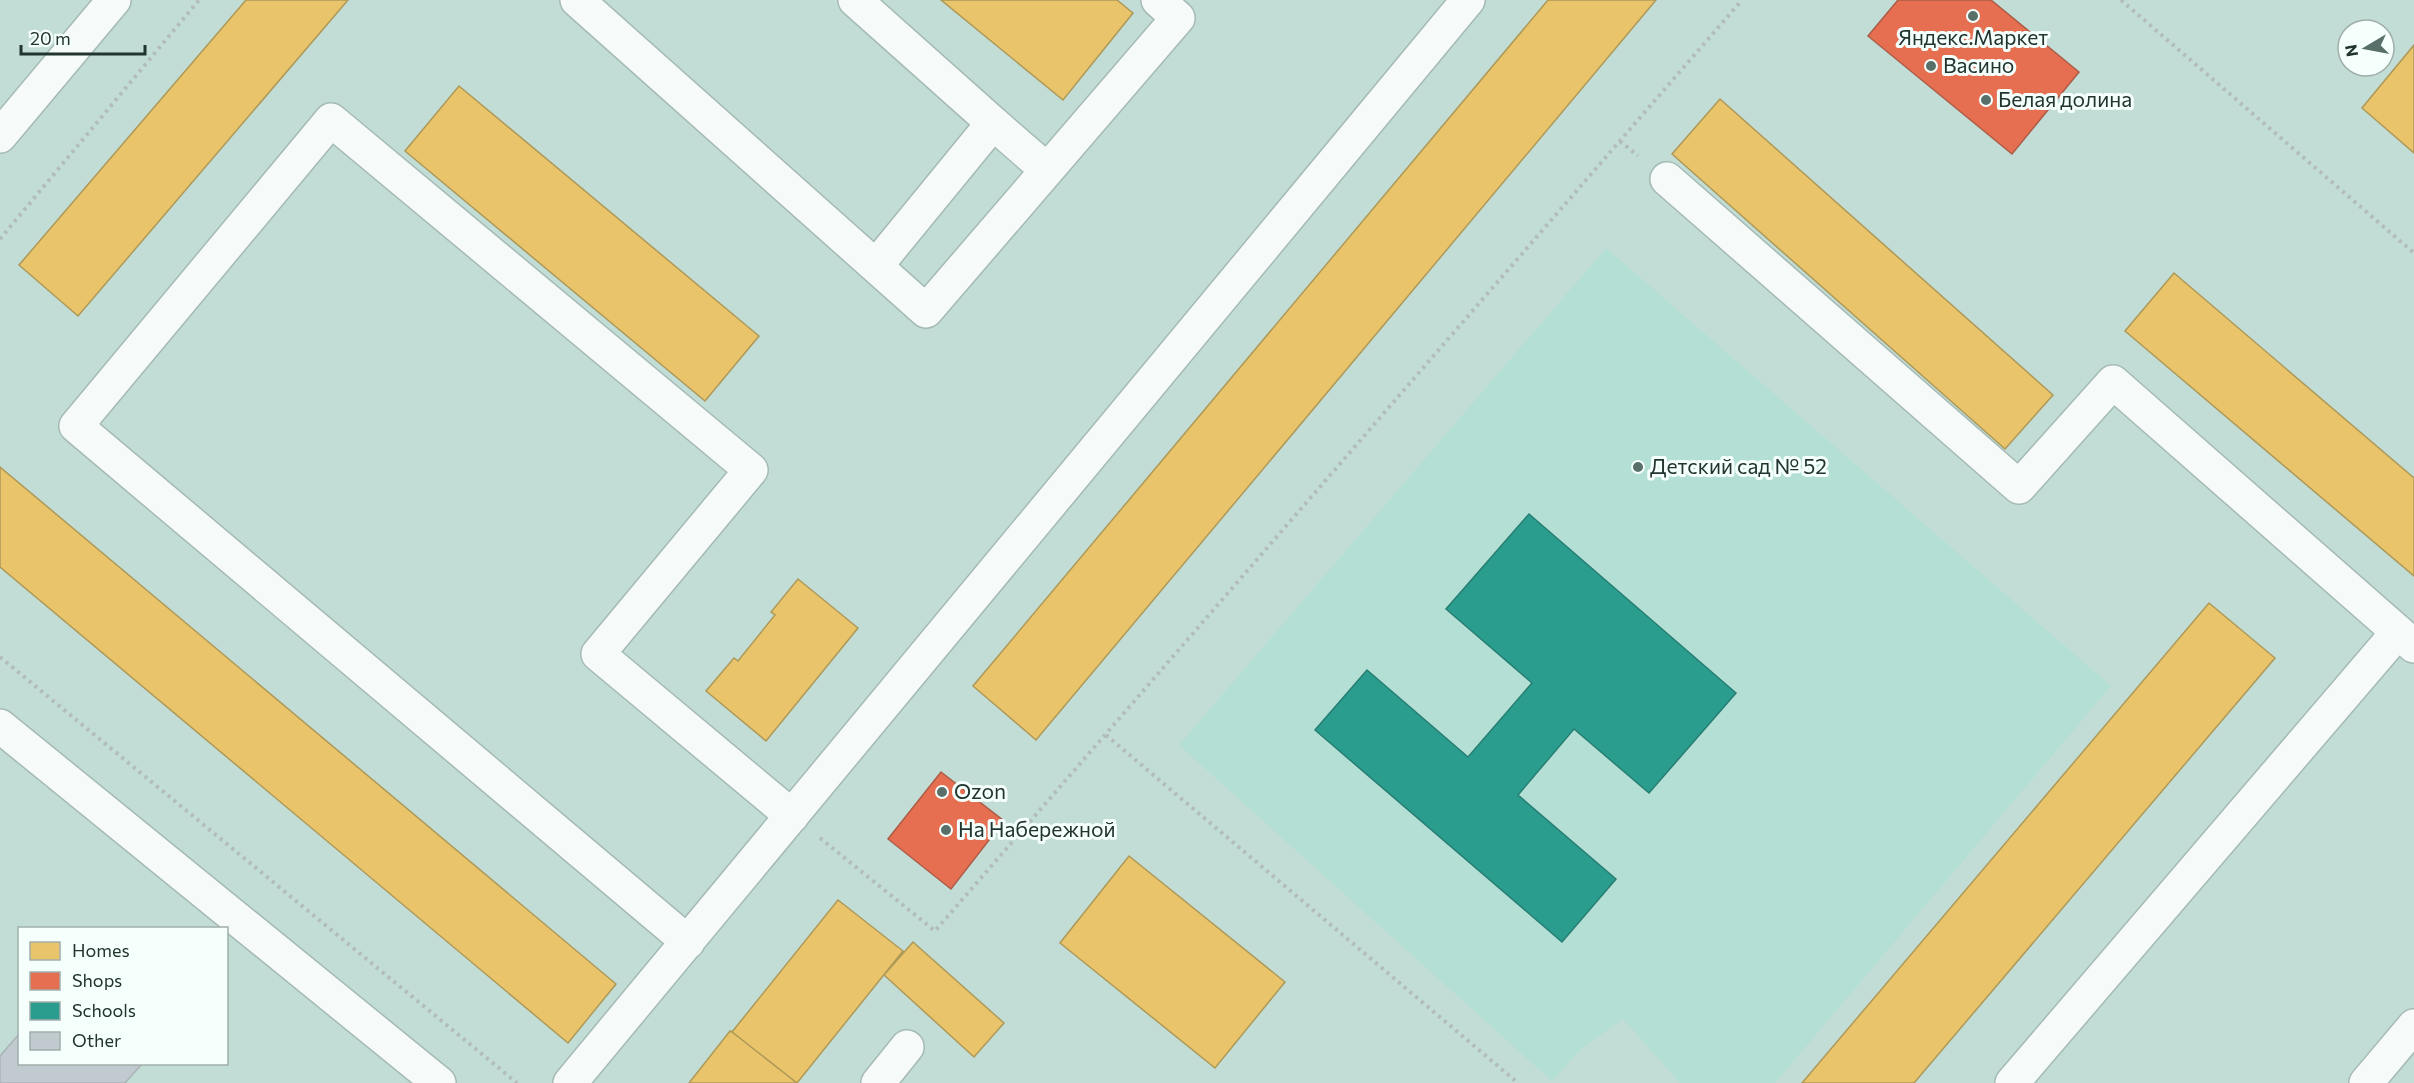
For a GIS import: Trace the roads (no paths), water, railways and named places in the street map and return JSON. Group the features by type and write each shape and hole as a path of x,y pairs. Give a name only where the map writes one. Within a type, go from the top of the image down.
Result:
{"street":[{"path":"0,136 114,0"},
{"path":"855,0 1047,170"},
{"path":"580,1 926,311 1179,18 1158,0"},
{"path":"570,1083 1468,0"},
{"path":"688,942 76,426 332,120 751,470 597,654 792,816"},
{"path":"876,266 993,123"},
{"path":"1667,179 2019,487 2113,382 2406,639 2012,1083"},
{"path":"0,726 439,1083"},
{"path":"2366,1083 2414,1026"},
{"path":"878,1083 907,1047"}],"place":[{"name":"Яндекс.Маркет","path":"1973,16"},
{"name":"Васино","path":"1931,66"},
{"name":"Белая долина","path":"1986,100"},
{"name":"Детский сад № 52","path":"1638,467"},
{"name":"Ozon","path":"942,792"},
{"name":"На Набережной","path":"946,830"}]}
